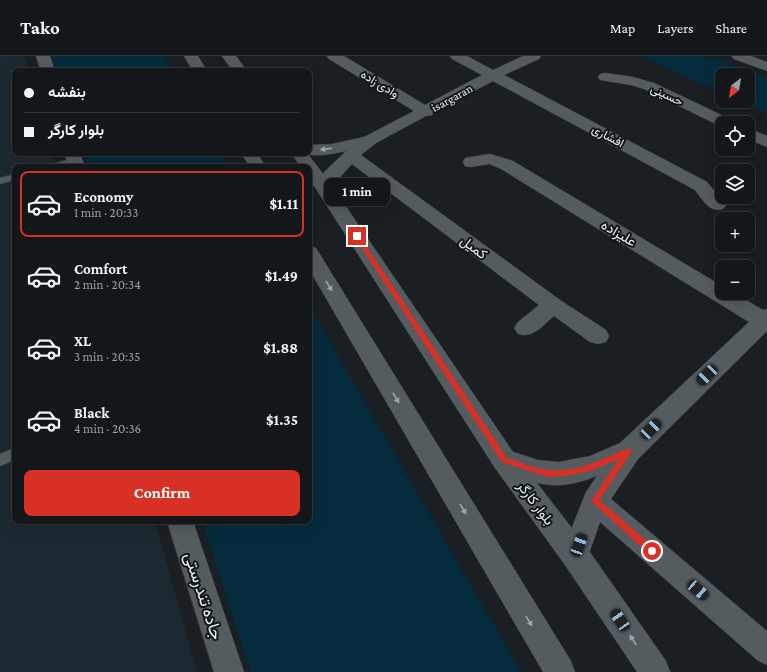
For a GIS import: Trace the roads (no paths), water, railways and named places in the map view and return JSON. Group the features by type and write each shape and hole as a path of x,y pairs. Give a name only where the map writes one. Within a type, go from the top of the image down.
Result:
{"street":[{"path":"43,56 47,68"},
{"path":"191,56 198,68"},
{"path":"229,56 238,68"},
{"name":"وادی زاده","path":"334,56 427,112"},
{"name":"افشاری","path":"457,56 701,186 717,205"},
{"name":"isargaran","path":"370,140 427,112 493,75 534,56"},
{"path":"739,56 767,67"},
{"name":"حسینی","path":"605,77 640,82 715,118"},
{"path":"755,136 767,142"},
{"path":"312,150 332,149 370,140"},
{"path":"322,184 351,155 370,140"},
{"name":"کمیل","path":"351,155 553,305 598,336"},
{"name":"علیزاده","path":"470,162 490,159 507,165 766,320"},
{"name":"بلوار کارگر","path":"312,171 504,460 575,555 655,672"},
{"path":"312,258 560,672"},
{"path":"525,328 553,305"},
{"path":"575,555 594,501 629,451 766,320"},
{"path":"504,460 548,474 593,466 629,451"},
{"path":"594,501 767,650"},
{"name":"جاده تندرستی","path":"181,524 229,672"}],"lane":[{"path":"61,164 75,160"},
{"path":"0,181 12,178"},
{"path":"0,460 12,455"}]}
